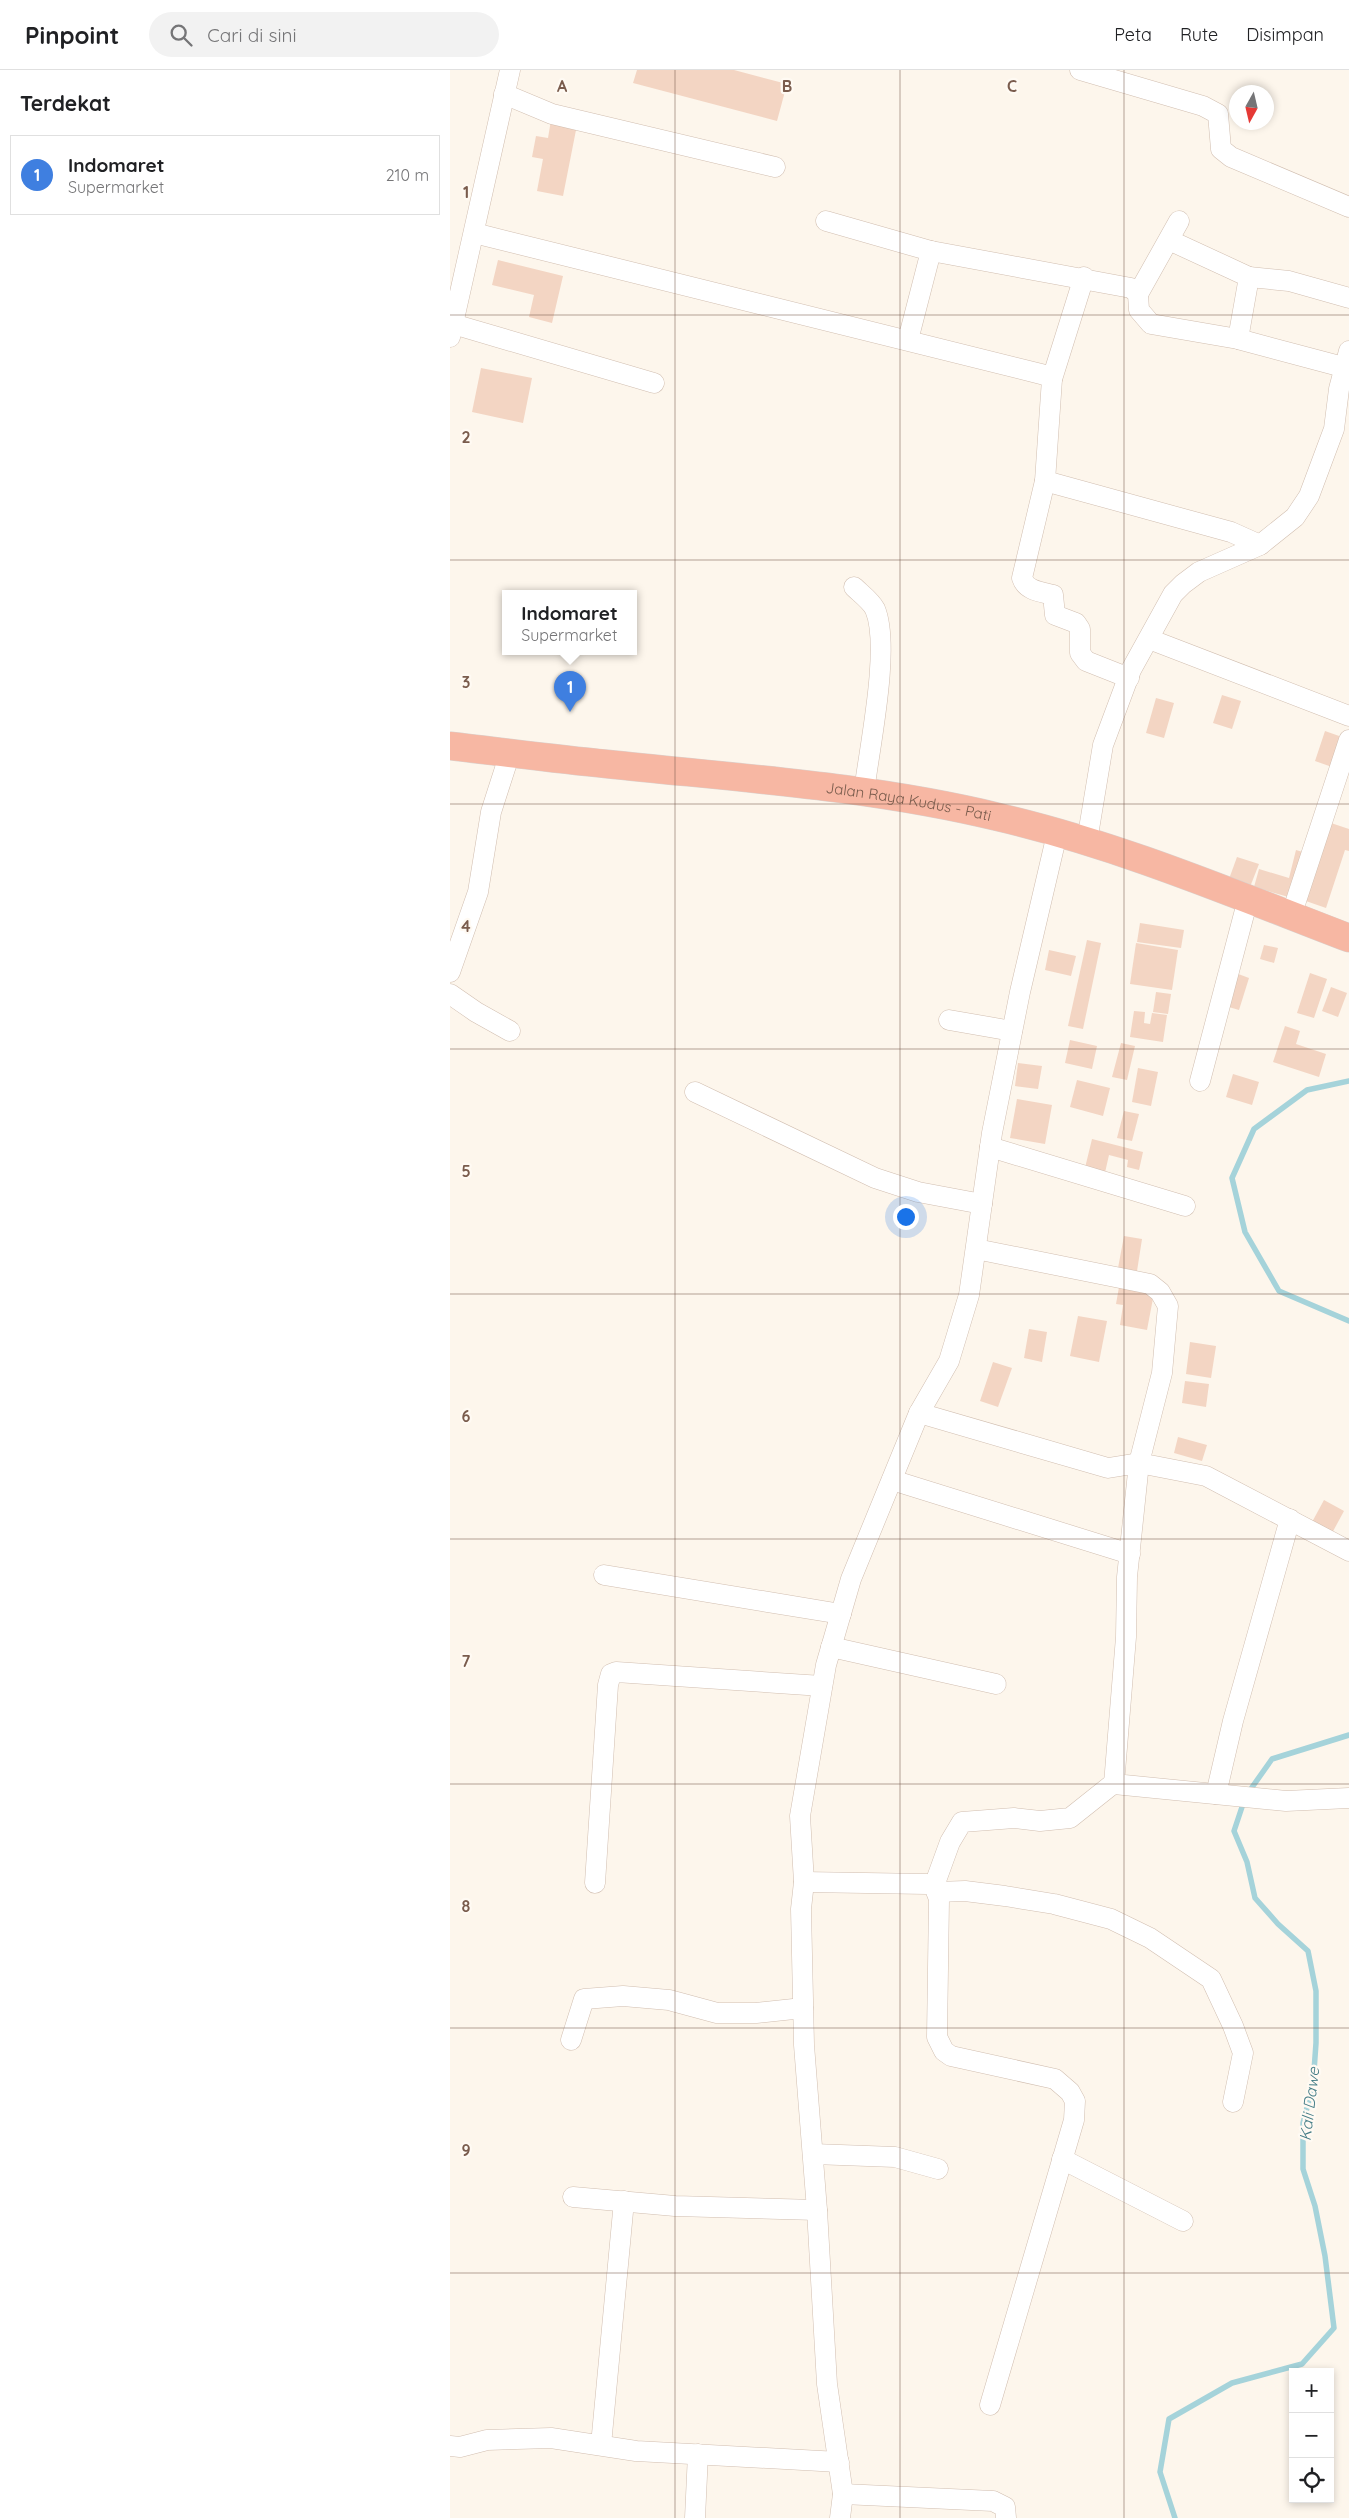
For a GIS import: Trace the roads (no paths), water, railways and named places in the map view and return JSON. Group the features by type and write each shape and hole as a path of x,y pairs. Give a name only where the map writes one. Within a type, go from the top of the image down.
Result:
{"highway":[{"name":"Jalan Raya Kudus - Pati","path":"450,746 774,780 864,792 998,817 1057,834 1087,840 1349,938"}],"street":[{"path":"510,70 451,331 654,383"},
{"path":"1080,70 1203,106 1218,114 1218,138 1221,149 1231,157 1349,206"},
{"path":"504,94 552,114 775,166"},
{"path":"826,221 931,251 1084,277 1131,288 1138,294"},
{"path":"1087,840 1101,754 1129,678 1173,594 1183,584 1208,568 1260,545 1295,518 1309,496 1342,431 1346,359 1151,324 1139,310 1138,294 1179,221"},
{"path":"474,233 1037,372 1052,379"},
{"path":"1169,240 1249,277 1289,281 1349,298"},
{"path":"908,340 931,251"},
{"path":"1084,277 1052,379 1045,481 1022,578 1032,589 1053,595 1055,615 1076,623 1080,629 1080,653 1086,661 1129,678"},
{"path":"1238,339 1249,277"},
{"path":"1045,481 1231,532 1260,545"},
{"path":"854,587 874,608 880,630 881,658 864,792"},
{"path":"1149,639 1349,716"},
{"path":"1291,916 1349,740"},
{"path":"450,972 478,892 491,812 510,753"},
{"path":"840,2518 844,2494 826,2384 817,2210 803,2008 801,1909 804,1882 800,1816 822,1686 831,1647 851,1580 919,1413 949,1360 969,1294 990,1147 1012,1031 1057,834"},
{"path":"1200,1081 1248,899"},
{"path":"450,994 476,1012 510,1031"},
{"path":"949,1020 1012,1031"},
{"path":"695,1092 875,1178 918,1192 982,1204"},
{"path":"990,1147 1185,1206"},
{"path":"976,1248 1150,1284 1160,1292 1168,1306 1162,1374 1139,1463 1130,1554 1126,1637 1114,1783 1070,1818 1040,1820 1014,1818 962,1822 950,1842 936,1889 940,1899 937,2037 939,2046 951,2056 1055,2079 1070,2092 1075,2101 1074,2120 990,2405"},
{"path":"919,1413 1108,1468 1139,1463 1206,1476 1349,1551"},
{"path":"892,1480 1130,1554"},
{"path":"1216,1794 1233,1721 1290,1519"},
{"path":"604,1575 841,1614"},
{"path":"831,1647 996,1684"},
{"path":"595,1883 608,1685 611,1674 616,1672 822,1686"},
{"path":"1114,1783 1116,1785 1286,1801 1349,1798"},
{"path":"804,1882 927,1884 936,1889 1005,1896 1054,1904 1111,1919 1150,1938 1211,1979 1233,2026 1243,2053 1233,2102"},
{"path":"570,2040 584,1999 624,1996 660,2000 717,2013 756,2013 803,2008"},
{"path":"813,2154 895,2157 938,2169"},
{"path":"1062,2159 1183,2221"},
{"path":"573,2198 743,2209 817,2210"},
{"path":"601,2446 624,2202"},
{"path":"450,2446 460,2446 487,2440 551,2438 636,2451 838,2462"},
{"path":"695,2518 698,2454"},
{"path":"844,2494 993,2501 1005,2507 1006,2518"}],"waterway":[{"name":"Kali Dawe","path":"1349,1081 1307,1090 1254,1129 1232,1178 1245,1232 1279,1291 1349,1321"},
{"name":"Kali Dawe","path":"1248,1793 1272,1759 1349,1735"},
{"name":"Kali Dawe","path":"1175,2518 1160,2472 1169,2419 1232,2383 1302,2364 1334,2328 1325,2256 1315,2206 1303,2169 1303,2123 1313,2085 1316,2043 1316,1991 1308,1951 1278,1924 1255,1898 1247,1862 1234,1831 1244,1801"}],"place":[{"name":"Indomaret","path":"570,712"}]}
